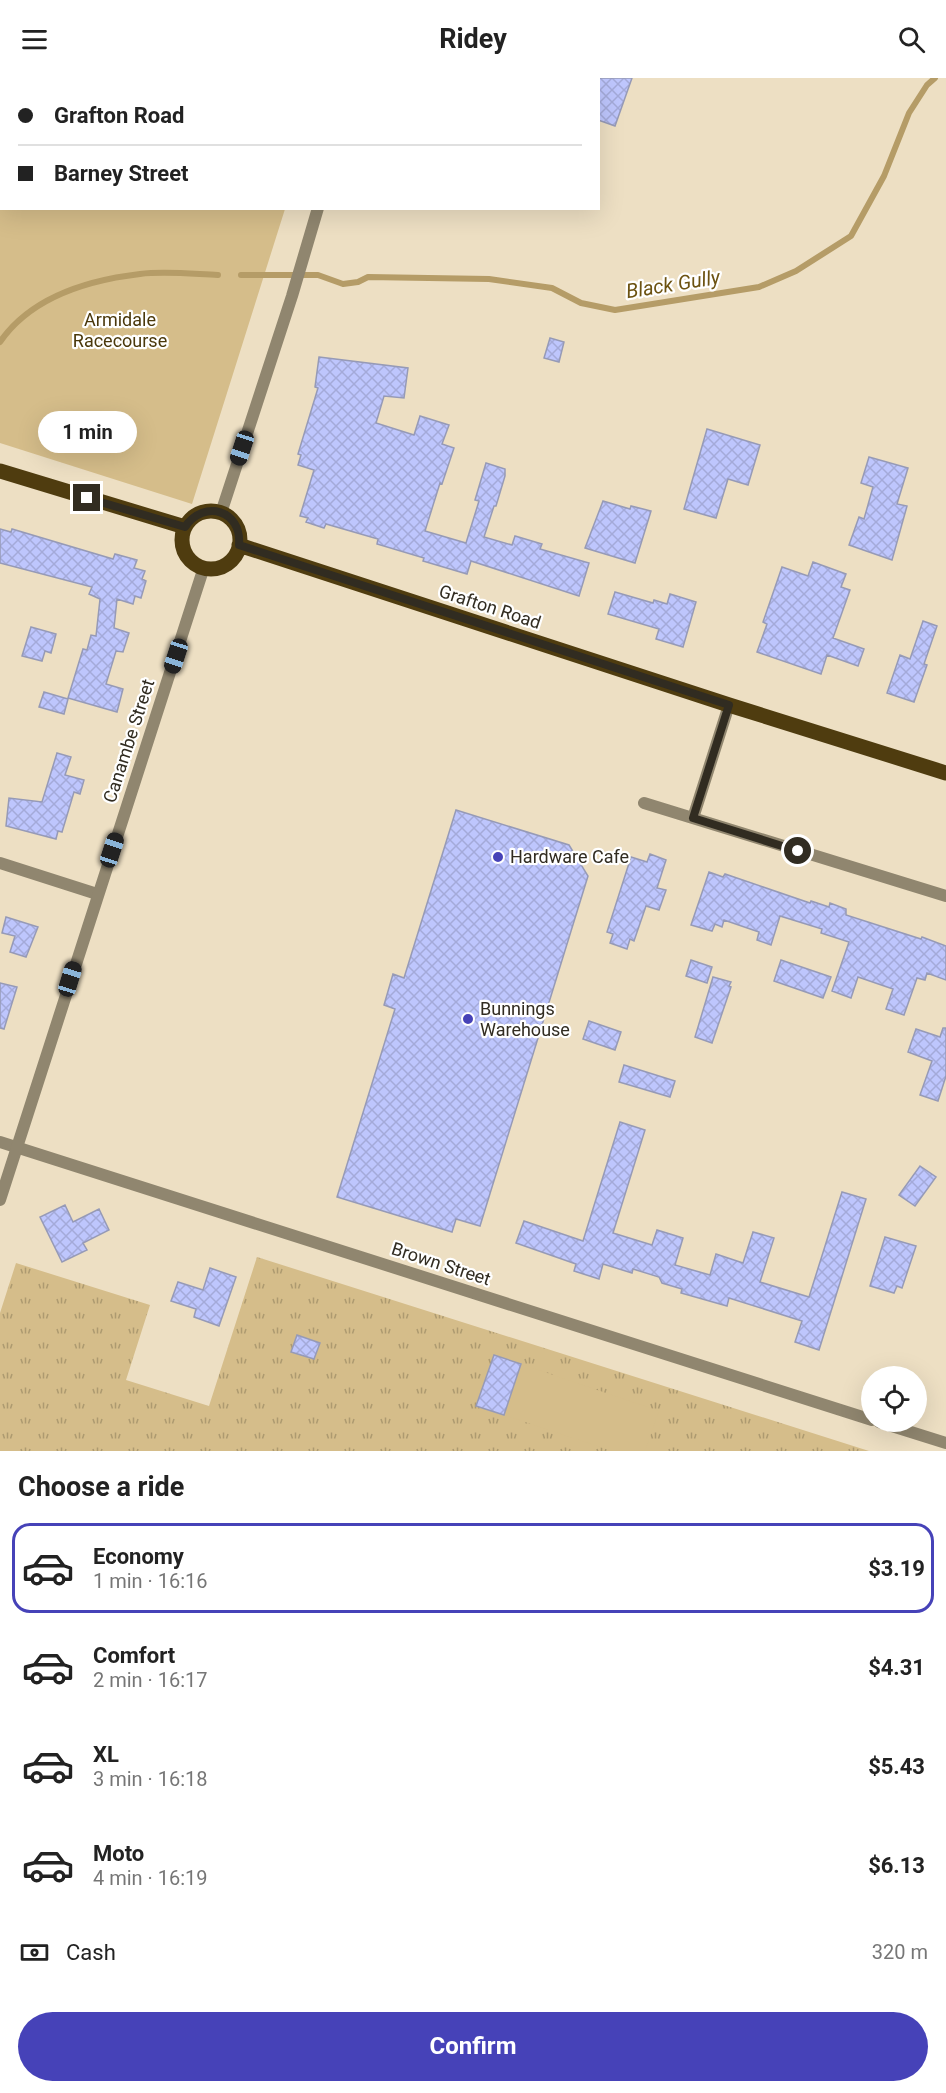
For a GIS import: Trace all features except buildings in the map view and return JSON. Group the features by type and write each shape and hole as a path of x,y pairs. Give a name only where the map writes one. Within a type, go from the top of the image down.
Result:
{"main road":[{"path":"0,471 185,527"},
{"path":"206,511 221,513 232,520 236,526 239,532 239,545 232,559 226,564 212,568 204,567 190,559 185,552 183,545 185,527 199,513 206,511"},
{"name":"Grafton Road","path":"239,545 946,774"}],"street":[{"path":"221,513 292,296 317,210"},
{"name":"Canambe Street","path":"0,1200 204,567"},
{"path":"693,818 729,705"},
{"path":"644,803 946,896"},
{"path":"0,863 97,894"},
{"name":"Brown Street","path":"0,1142 861,1416"},
{"path":"911,1432 946,1443"}],"green space":[{"name":"Armidale Racecourse","path":"0,210 285,210 192,504 0,443"},
{"path":"257,1257 869,1451 0,1451 0,1313 16,1263 150,1305 126,1380 209,1406"},
{"path":"521,1364 659,1411 645,1451 612,1451 504,1415"}],"waterway":[{"name":"Black Gully","path":"241,275 318,275 343,284 358,282 368,277 489,279 552,288 581,303 615,310 759,287 796,271 851,236 884,176 909,113 927,85 935,78"},
{"name":"Black Gully","path":"0,342 28,313 44,302 81,286 150,273 218,275"}],"place":[{"name":"Hardware Cafe","path":"498,857"},
{"name":"Bunnings Warehouse","path":"468,1019"}],"route":[{"path":"87,498 185,527 199,513 214,511 221,513 232,520 236,526 239,532 239,545 729,705 693,818 798,851"}]}
